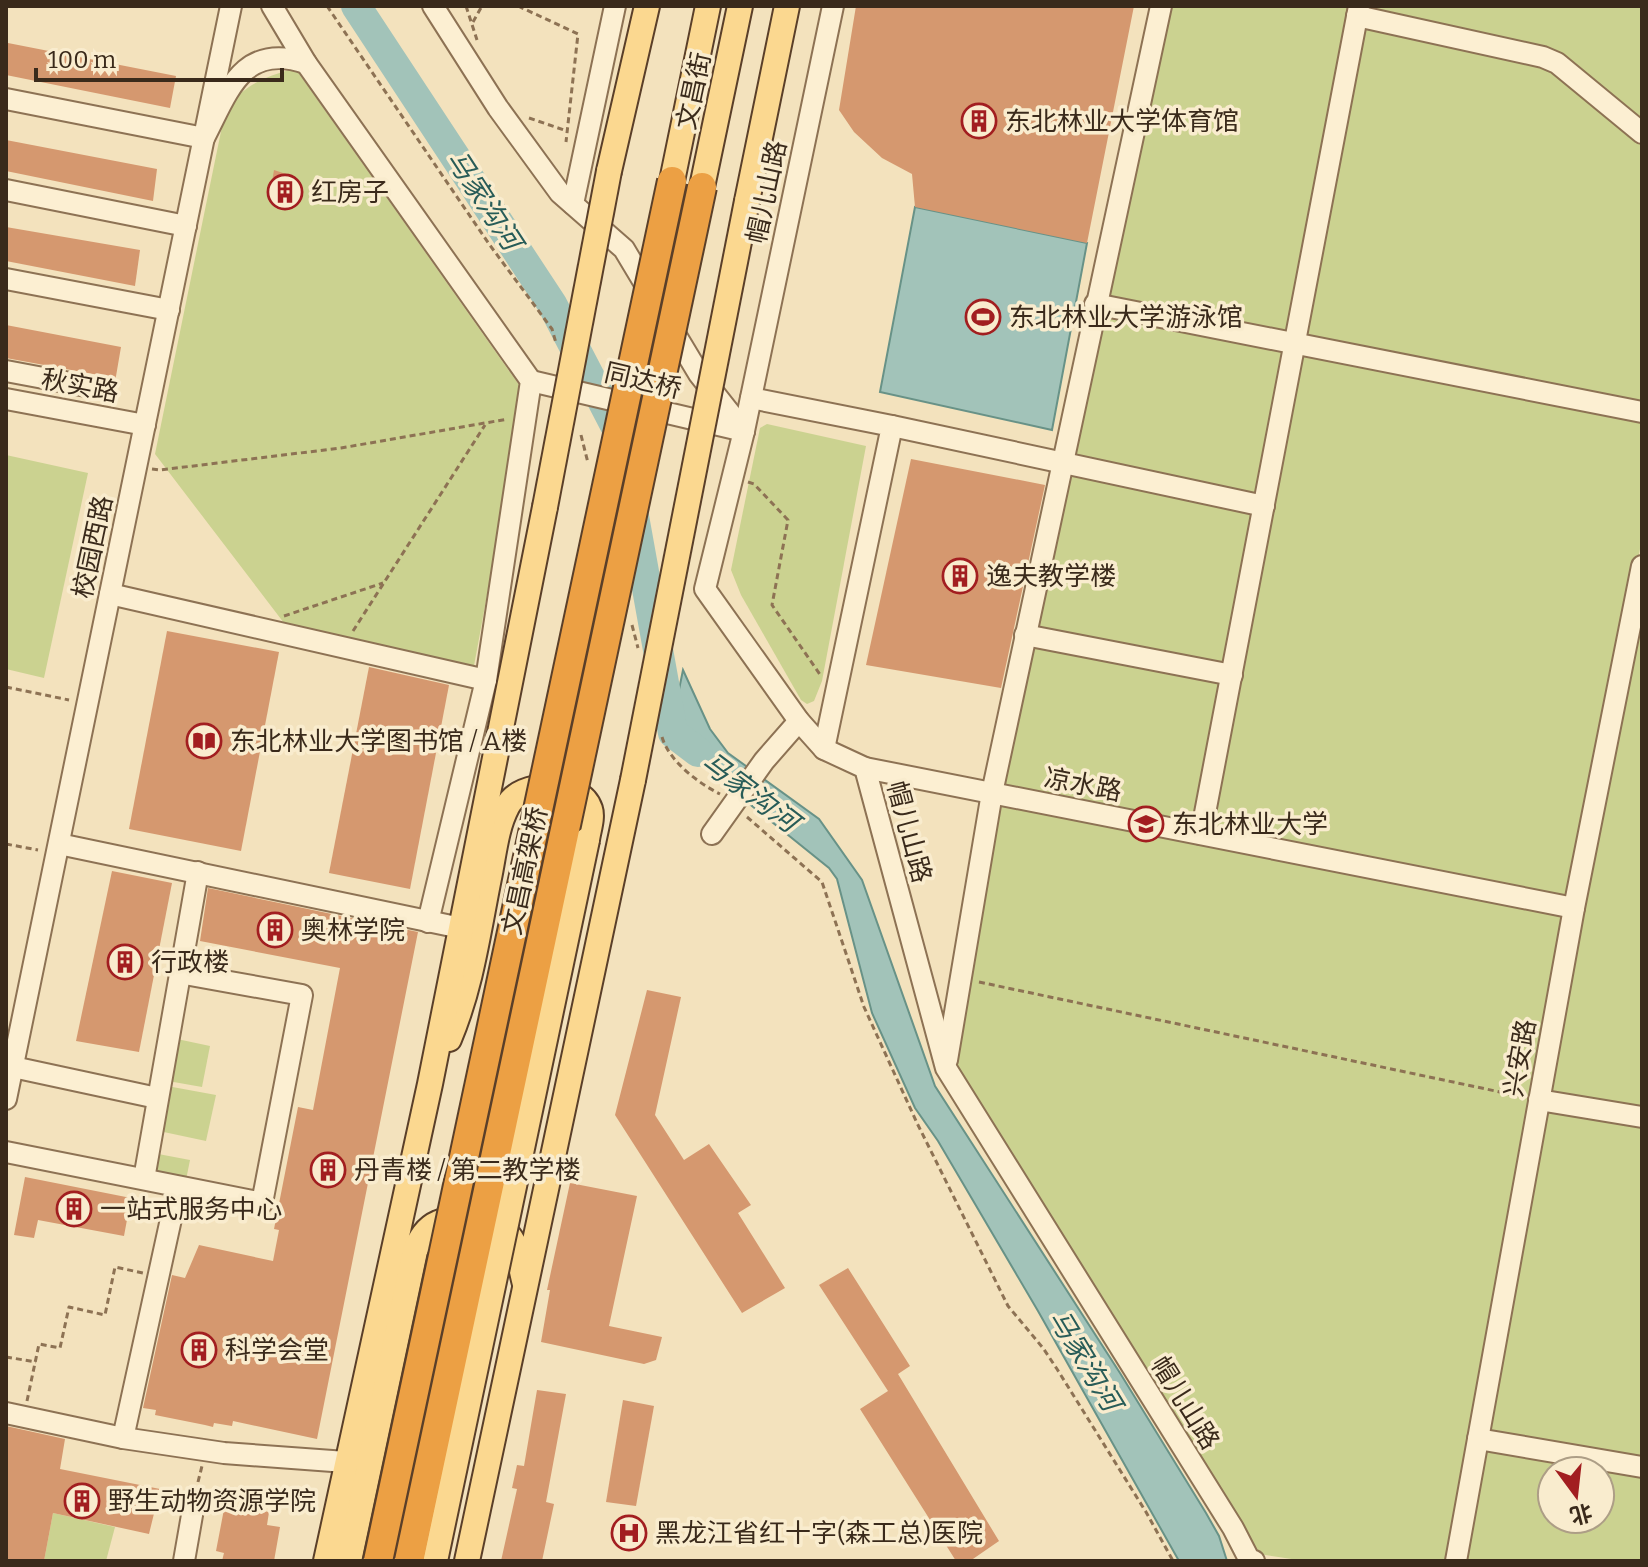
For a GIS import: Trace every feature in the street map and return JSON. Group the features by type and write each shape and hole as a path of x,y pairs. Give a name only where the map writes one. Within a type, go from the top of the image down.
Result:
{"highway":[{"name":"文昌高架桥","path":"378,1561 672,181"},
{"name":"文昌高架桥","path":"409,1561 702,187"}],"main road":[{"path":"326,1561 430,1084 609,171 647,6"},
{"name":"文昌街","path":"672,181 708,6"},
{"name":"文昌街","path":"702,187 743,6"},
{"path":"467,1561 633,780 787,6"},
{"path":"430,1084 464,1003 498,835 511,800 519,792 540,787 574,793 583,798 590,809 587,840 435,1561"},
{"path":"349,1561 415,1251 421,1236 440,1222 462,1219 485,1222 509,1235 526,1288"}],"street":[{"name":"校园西路","path":"6,1099 231,6"},
{"path":"272,6 306,63 531,381 486,680 428,922"},
{"path":"433,6 498,108 560,193 624,249 699,374 744,431"},
{"path":"573,204 615,6"},
{"name":"帽儿山路","path":"833,6 744,431 705,589 799,721 824,749 865,768 946,1068 1233,1528 1249,1559 1254,1561"},
{"path":"946,1068 992,793 1161,6"},
{"path":"1201,834 1358,11 1557,63 1642,133"},
{"path":"6,99 204,138 236,77 247,67 286,56 306,63"},
{"path":"6,190 186,226"},
{"path":"6,279 169,310"},
{"path":"1095,304 1642,412"},
{"path":"6,371 102,389"},
{"name":"同达桥","path":"531,381 744,431"},
{"path":"751,398 1264,506"},
{"name":"秋实路","path":"6,399 145,425"},
{"path":"824,749 892,426"},
{"name":"兴安路","path":"1456,1561 1574,908 1642,566"},
{"path":"110,594 486,680"},
{"path":"1025,635 1232,675"},
{"path":"712,834 764,761 799,721"},
{"name":"凉水路","path":"865,768 1574,908"},
{"path":"58,849 198,872 461,928"},
{"path":"144,1179 198,872"},
{"path":"6,1152 262,1203 302,995 179,973"},
{"path":"13,1067 157,1098"},
{"path":"1539,1100 1642,1117"},
{"path":"123,1438 178,1187"},
{"path":"15,1415 123,1438 205,1450 346,1462"},
{"path":"1478,1439 1642,1467"},
{"path":"184,1561 195,1498"}],"path":[{"path":"459,46 482,6"},
{"path":"518,6 578,34 565,147"},
{"path":"498,108 567,131"},
{"path":"136,466 160,470 341,448 485,425 525,415"},
{"path":"343,648 485,425"},
{"path":"732,476 754,484 788,520 772,605 835,695"},
{"path":"254,625 383,583"},
{"path":"6,687 87,704"},
{"path":"6,844 58,849"},
{"path":"961,978 1539,1100"},
{"path":"15,1415 36,1362 39,1344 60,1348 69,1307 105,1315 115,1267 158,1276"},
{"path":"6,1357 36,1362"},
{"path":"195,1498 205,1450"}],"green space":[{"path":"1170,6 1642,6 1642,406 1103,299"},
{"path":"295,68 524,392 474,666 287,627 155,454 226,107 258,82"},
{"path":"1098,307 1642,418 1642,539 1570,900 1002,789"},
{"path":"767,424 866,446 822,681 814,701 807,704 801,700 741,595 731,570 760,428"},
{"path":"6,455 88,473 44,678 6,669"},
{"path":"1642,621 1642,1561 1463,1561 1583,912"},
{"path":"996,800 1568,912 1446,1561 1305,1561 1259,1554 952,1067"},
{"path":"177,1039 210,1046 202,1087 168,1081"},
{"path":"167,1086 216,1095 206,1141 159,1131"},
{"path":"153,1153 190,1160 186,1180 156,1170"},
{"path":"53,1513 115,1527 106,1561 44,1561"}],"water":[{"name":"东北林业大学游泳馆","path":"915,207 1087,243 1052,430 880,392"},
{"path":"683,670 710,729 728,753 819,819 862,880 935,1086 1120,1373 1206,1513 1219,1536 1227,1561 1179,1561 1038,1311 938,1141 915,1108 872,1013 837,879 829,868 669,739"}],"building":[{"name":"东北林业大学体育馆","path":"856,6 1134,6 1087,243 915,207 912,174 882,158 854,132 839,110"},
{"path":"8,43 176,76 170,108 6,75"},
{"path":"6,140 157,169 153,201 6,171"},
{"name":"红房子","path":"274,170 295,177 290,210 276,207 269,200"},
{"path":"6,227 140,250 135,286 6,261"},
{"path":"6,325 121,347 115,382 104,376 6,358"},
{"name":"逸夫教学楼","path":"911,459 1045,485 1001,688 866,665"},
{"name":"东北林业大学图书馆 / A楼","path":"167,631 279,652 241,851 129,829"},
{"path":"369,667 449,685 410,889 329,873"},
{"name":"行政楼","path":"112,871 172,883 139,1052 76,1041"},
{"name":"丹青楼 / 第二教学楼","path":"208,888 418,932 317,1439 233,1421 232,1426 214,1423 213,1427 155,1415 156,1410 143,1408 172,1275 185,1278 199,1245 273,1261 279,1230 274,1229 298,1107 313,1110 340,968 200,941"},
{"path":"647,990 681,997 655,1115 684,1160 709,1144 751,1205 738,1213 785,1288 742,1313 615,1115"},
{"name":"一站式服务中心","path":"25,1177 131,1198 124,1236 38,1220 34,1238 14,1235"},
{"path":"570,1183 637,1196 609,1326 662,1337 656,1360 644,1364 541,1342 550,1290 547,1290"},
{"path":"848,1268 910,1366 898,1374 999,1541 970,1561 956,1561 860,1409 888,1391 819,1285"},
{"path":"537,1390 566,1394 546,1502 554,1504 542,1561 501,1561 517,1489 512,1488 517,1465 524,1466"},
{"path":"623,1400 654,1406 636,1506 606,1502"},
{"name":"野生动物资源学院","path":"6,1426 65,1439 60,1469 160,1489 149,1534 53,1513 44,1561 6,1561"},
{"path":"225,1504 269,1512 267,1525 280,1527 274,1561 222,1561 224,1553 216,1551"}],"waterway":[{"name":"马家沟河","path":"356,6 552,304 619,433 673,733 698,752"}],"place":[{"name":"东北林业大学体育馆","path":"979,121"},
{"name":"红房子","path":"285,192"},
{"name":"东北林业大学游泳馆","path":"983,317"},
{"name":"逸夫教学楼","path":"960,576"},
{"name":"东北林业大学图书馆 / A楼","path":"204,741"},
{"name":"东北林业大学","path":"1146,824"},
{"name":"奥林学院","path":"275,930"},
{"name":"行政楼","path":"125,962"},
{"name":"丹青楼 / 第二教学楼","path":"328,1170"},
{"name":"一站式服务中心","path":"74,1209"},
{"name":"科学会堂","path":"199,1350"},
{"name":"野生动物资源学院","path":"82,1501"},
{"name":"黑龙江省红十字(森工总)医院","path":"629,1533"}]}
